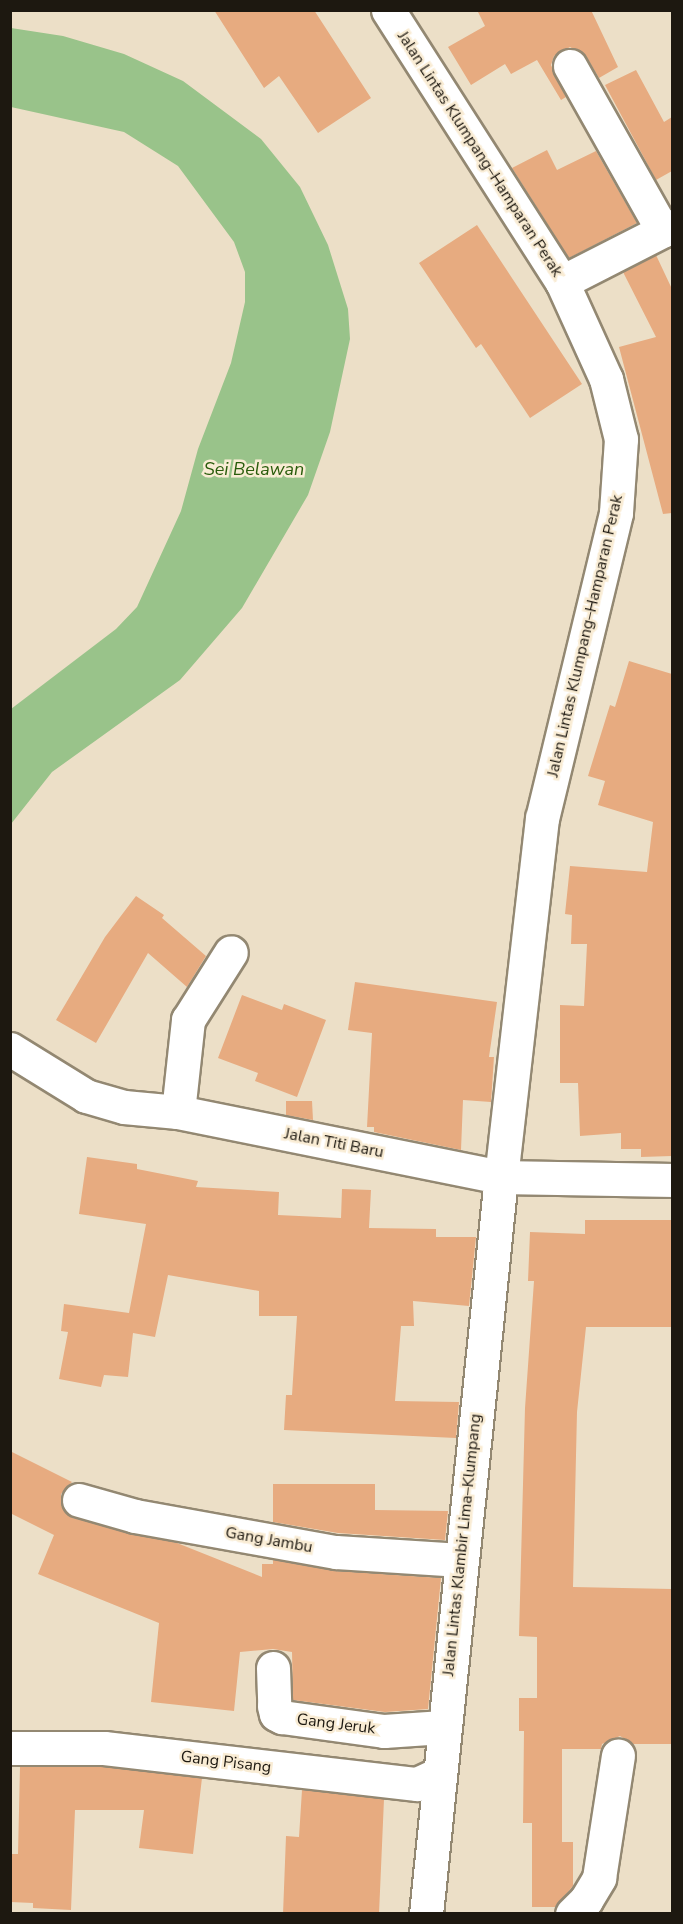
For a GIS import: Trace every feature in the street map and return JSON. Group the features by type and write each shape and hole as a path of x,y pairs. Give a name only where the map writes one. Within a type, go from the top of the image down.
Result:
{"street":[{"name":"Jalan Lintas Klumpang–Hamparan Perak","path":"388,10 562,282 606,379 621,439 621,472 616,513 542,818 501,1177"},
{"path":"562,282 668,228 570,66"},
{"path":"178,1112 188,1020 231,952"},
{"name":"Jalan Titi Baru","path":"10,1049 86,1096 124,1107 178,1112 501,1177 672,1180"},
{"name":"Jalan Lintas Klambir Lima–Klumpang","path":"426,1914 438,1774 501,1177"},
{"name":"Gang Jambu","path":"79,1500 135,1515 336,1552 461,1560"},
{"name":"Gang Jeruk","path":"273,1668 274,1706 276,1714 282,1718 384,1731 443,1727"},
{"name":"Gang Pisang","path":"10,1748 104,1748 417,1784 438,1774"},
{"path":"572,1914 586,1900 599,1878 618,1755"}],"water":[{"name":"Sei Belawan","path":"11,28 63,36 124,54 183,81 261,139 300,187 328,245 348,309 350,339 330,432 308,495 242,608 180,680 52,772 11,824 11,709 116,629 137,607 181,511 198,449 231,363 245,302 245,272 234,242 178,166 124,132 11,107"}],"building":[{"path":"214,10 314,10 371,98 318,133 279,76 264,88"},
{"path":"477,10 591,10 618,67 599,78 586,56 570,47 554,56 551,65 566,97 561,100 537,60 511,74 505,64 471,85 448,47 485,26"},
{"path":"636,70 664,122 672,117 672,171 656,180 605,85"},
{"path":"547,150 557,170 596,151 637,223 569,258 512,168"},
{"path":"477,225 582,384 530,418 481,344 476,348 419,263"},
{"path":"656,255 672,289 672,513 663,514 619,347 656,337 623,272"},
{"path":"629,661 672,674 672,1156 641,1157 641,1149 621,1149 621,1133 580,1136 578,1083 560,1083 560,1005 584,1006 587,944 571,944 572,915 565,914 570,866 647,872 653,822 598,805 605,781 588,776 610,705 615,707"},
{"path":"136,896 164,915 162,918 206,956 187,987 148,953 96,1043 56,1020 105,937"},
{"path":"355,982 497,1002 489,1057 494,1057 491,1102 463,1100 461,1150 374,1132 374,1127 367,1127 372,1033 348,1030"},
{"path":"242,995 282,1010 284,1004 326,1020 297,1097 255,1081 258,1073 218,1058"},
{"path":"286,1101 312,1101 313,1120 286,1115"},
{"path":"87,1157 137,1164 137,1169 198,1181 196,1187 279,1192 278,1215 341,1218 342,1189 371,1190 369,1228 436,1229 436,1237 476,1237 469,1306 413,1301 414,1326 401,1326 395,1401 459,1402 456,1438 284,1430 286,1395 292,1395 297,1316 259,1316 259,1291 168,1275 155,1337 133,1333 128,1377 104,1375 101,1387 59,1379 68,1332 61,1331 64,1304 129,1313 146,1224 79,1214"},
{"path":"585,1220 672,1220 672,1327 586,1327 577,1412 573,1587 672,1589 672,1744 632,1744 620,1736 602,1744 601,1749 562,1749 562,1842 573,1842 573,1886 555,1907 532,1907 532,1823 523,1823 524,1731 519,1731 519,1698 537,1698 537,1637 519,1636 525,1408 534,1281 528,1281 530,1232 585,1234"},
{"path":"10,1451 72,1482 61,1494 61,1504 73,1518 177,1543 262,1577 262,1564 273,1564 273,1560 335,1571 441,1578 428,1709 385,1712 293,1700 292,1652 273,1649 240,1652 234,1711 151,1702 159,1623 38,1574 54,1535 10,1513"},
{"path":"273,1484 375,1484 375,1510 448,1511 445,1540 338,1533 273,1522"},
{"path":"20,1767 103,1767 202,1778 193,1854 139,1848 144,1810 75,1810 71,1910 33,1908 33,1903 10,1902 10,1854 18,1854"},
{"path":"302,1790 384,1799 379,1914 283,1914 286,1836 299,1837"}]}
